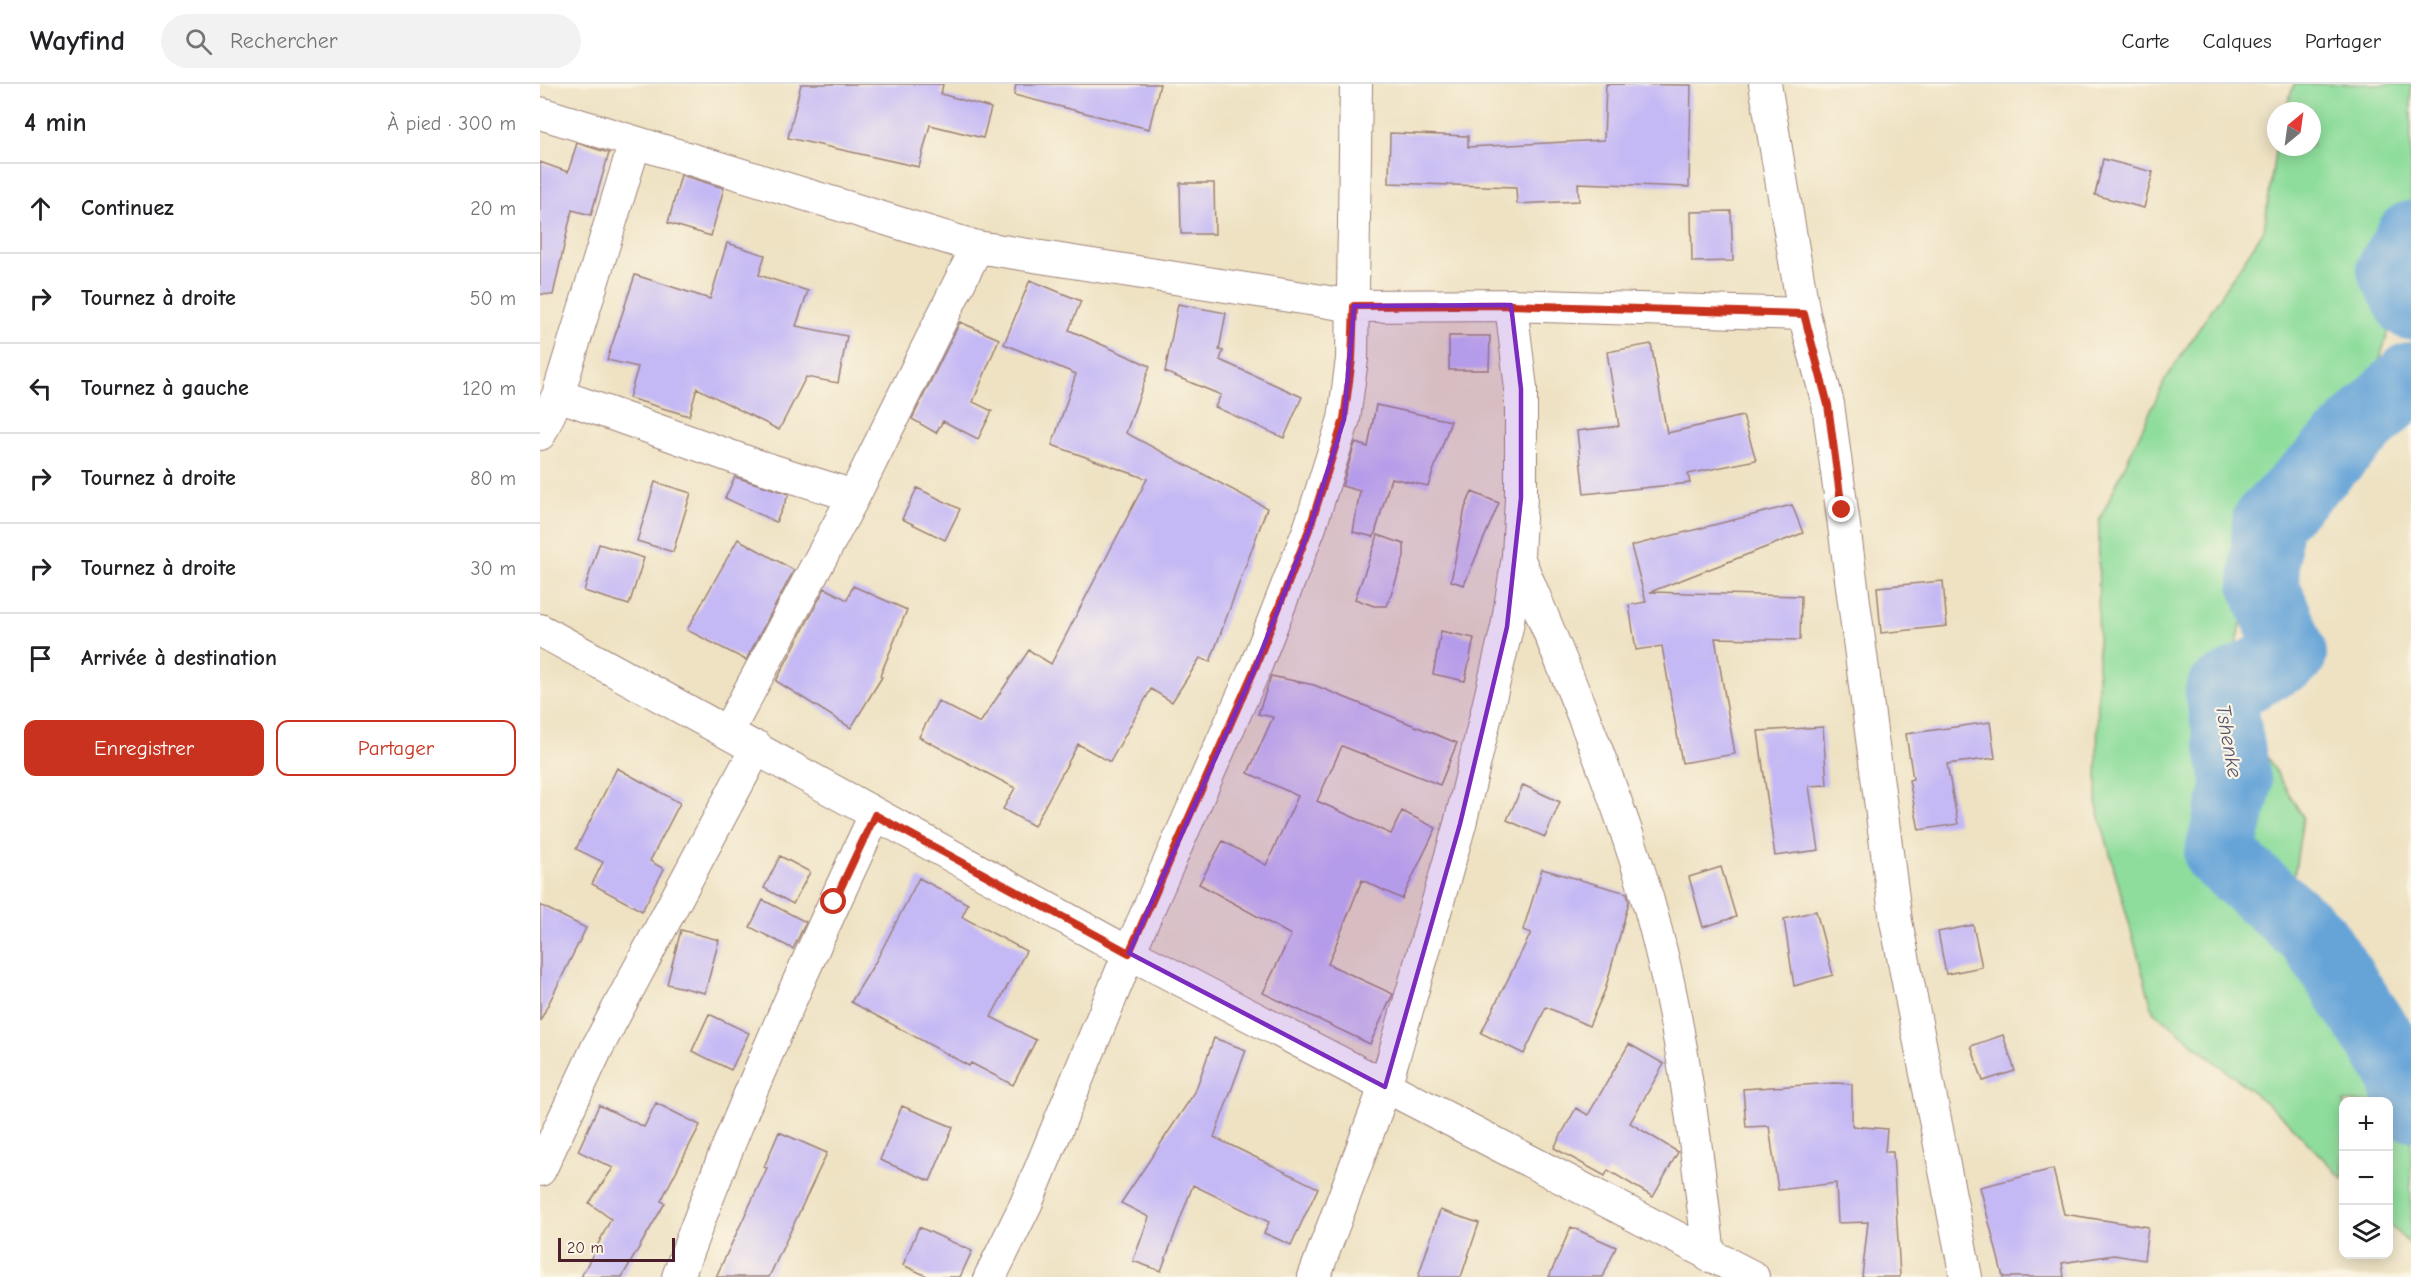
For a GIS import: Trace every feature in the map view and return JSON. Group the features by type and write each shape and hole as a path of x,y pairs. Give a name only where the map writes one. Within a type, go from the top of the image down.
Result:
{"street":[{"path":"990,1277 1026,1204 1129,953 1251,678 1310,527 1344,419 1352,359 1354,306 1356,84"},
{"path":"1765,84 1804,314 1828,405 1871,753 1896,921 1966,1277"},
{"path":"540,113 977,247 1354,306 1511,305 1804,314"},
{"path":"540,434 558,395 635,142"},
{"path":"728,731 854,496 977,247"},
{"path":"1314,1277 1385,1087 1460,824 1507,627 1518,556 1521,498 1521,389 1511,305"},
{"path":"558,395 758,466 854,496"},
{"path":"1518,556 1585,718 1636,859 1673,1004 1696,1136 1709,1256"},
{"path":"540,630 728,731 875,815 1129,953 1753,1277"},
{"path":"540,1170 597,1048 757,747"},
{"path":"678,1277 708,1193 762,1060 875,815"}],"highlighted area":[{"path":"1511,305 1521,389 1521,498 1507,627 1460,824 1385,1087 1129,953 1255,668 1310,527 1344,419 1354,306"}],"green space":[{"path":"2294,84 2411,84 2411,297 2399,299 2357,430 2285,476 2253,570 2237,643 2254,735 2303,817 2289,910 2382,1042 2411,1062 2411,1245 2393,1229 2393,1097 2339,1097 2339,1175 2281,1115 2153,1011 2097,806 2099,521 2165,380 2264,230 2274,156 2321,156 2321,102 2288,102"}],"building":[{"path":"801,84 943,84 941,94 991,108 983,138 930,125 919,167 788,138"},
{"path":"1016,84 1160,84 1149,129 1014,95"},
{"path":"1606,84 1691,85 1689,187 1578,183 1579,201 1517,204 1516,187 1389,183 1390,133 1468,136 1468,147 1604,140"},
{"path":"577,143 609,153 591,215 572,210 553,295 540,294 540,162 568,172"},
{"path":"2103,159 2153,172 2144,208 2095,195"},
{"path":"681,175 724,188 711,236 668,223"},
{"path":"1180,183 1214,183 1215,234 1181,234"},
{"path":"1731,211 1733,261 1692,262 1691,212"},
{"path":"727,243 765,255 759,275 808,291 796,326 847,336 838,383 806,377 779,430 697,388 689,416 629,398 638,367 607,360 635,275 710,299"},
{"path":"1030,280 1081,301 1069,330 1150,366 1126,433 1267,508 1210,662 1200,658 1172,702 1151,689 1110,762 1078,744 1034,826 1003,809 1015,788 919,737 938,701 980,723 1029,650 1051,664 1147,479 1052,445 1076,374 1004,344"},
{"path":"1178,304 1226,313 1219,350 1223,351 1220,360 1302,397 1284,438 1215,407 1221,395 1165,372"},
{"path":"960,322 999,339 973,402 992,411 978,439 943,421 936,433 912,419"},
{"path":"1449,336 1490,336 1489,370 1449,370"},
{"path":"1651,344 1667,433 1743,416 1756,460 1688,474 1690,483 1584,494 1577,431 1619,426 1607,352"},
{"path":"1376,405 1451,421 1428,486 1391,478 1374,537 1353,532 1360,491 1342,486 1355,443 1368,447"},
{"path":"735,477 789,494 776,522 725,498"},
{"path":"655,482 691,493 673,552 637,541"},
{"path":"917,488 960,509 945,540 902,519"},
{"path":"1472,492 1499,503 1464,585 1451,581 1465,508"},
{"path":"1792,505 1803,533 1650,592 1801,596 1800,640 1715,638 1735,754 1682,763 1662,646 1636,650 1629,605 1646,602 1631,546"},
{"path":"1378,535 1404,544 1404,557 1387,606 1374,606 1355,599"},
{"path":"738,539 794,570 746,660 687,630"},
{"path":"599,544 644,558 629,605 584,591"},
{"path":"1943,581 1947,626 1881,633 1877,587"},
{"path":"853,586 907,610 880,676 882,677 851,728 776,681 825,588 847,600"},
{"path":"1441,631 1474,638 1465,681 1433,674"},
{"path":"1271,676 1314,685 1457,743 1440,785 1342,746 1317,801 1391,834 1402,811 1436,828 1402,899 1362,880 1328,964 1393,994 1370,1044 1263,993 1291,935 1199,884 1223,841 1266,865 1298,796 1248,773 1273,717 1258,714"},
{"path":"1990,722 1995,758 1947,764 1958,824 1919,830 1909,780 1913,779 1906,734"},
{"path":"1823,727 1827,785 1809,786 1819,850 1775,856 1758,731"},
{"path":"617,768 680,803 650,861 664,869 642,911 592,884 603,862 576,849"},
{"path":"1523,785 1560,802 1545,837 1507,820"},
{"path":"780,856 810,872 793,904 764,888"},
{"path":"1721,867 1736,917 1703,927 1689,877"},
{"path":"1542,869 1627,893 1629,902 1605,990 1589,1026 1546,1007 1524,1054 1481,1033 1531,933 1523,930"},
{"path":"919,878 968,904 962,917 1026,951 991,1017 1036,1040 1013,1085 971,1063 969,1066 851,1002 876,961"},
{"path":"763,900 806,922 793,949 750,927"},
{"path":"540,905 586,928 540,1021"},
{"path":"1816,911 1833,975 1794,986 1784,919"},
{"path":"1973,925 1982,967 1946,974 1938,932"},
{"path":"681,930 719,940 705,993 667,984"},
{"path":"709,1014 749,1033 731,1070 692,1051"},
{"path":"2003,1035 2015,1071 1983,1081 1971,1046"},
{"path":"1214,1038 1246,1050 1214,1137 1318,1188 1291,1245 1264,1233 1269,1222 1193,1185 1161,1271 1133,1261 1149,1217 1121,1203 1195,1092"},
{"path":"1629,1044 1664,1064 1630,1123 1678,1152 1653,1197 1608,1170 1605,1176 1554,1148 1576,1108 1588,1115"},
{"path":"1834,1083 1852,1084 1852,1126 1887,1129 1885,1152 1893,1152 1900,1277 1862,1277 1868,1222 1838,1223 1836,1183 1778,1190 1769,1126 1746,1127 1743,1089"},
{"path":"656,1103 700,1125 661,1201 665,1203 622,1277 581,1277 611,1219 589,1203 613,1168 578,1151 599,1105 644,1127"},
{"path":"902,1106 953,1127 930,1181 880,1160"},
{"path":"779,1132 827,1153 769,1277 716,1277 767,1168 764,1167"},
{"path":"2053,1169 2064,1214 2148,1227 2144,1260 2114,1255 2062,1263 2064,1277 2003,1277 1980,1187"},
{"path":"1440,1210 1479,1223 1461,1277 1418,1277"},
{"path":"919,1227 972,1251 960,1277 929,1277 903,1265"},
{"path":"1571,1227 1616,1247 1603,1277 1549,1277"}],"waterway":[{"name":"Tshenke","path":"2411,236 2392,269 2411,305"},
{"name":"Tshenke","path":"2411,377 2267,521 2264,585 2292,654 2220,692 2237,786 2219,855 2313,937 2400,1069 2411,1106"}],"route":[{"path":"834,902 875,815 1129,953 1188,824 1255,668 1310,527 1344,419 1352,359 1354,306 1511,305 1804,314 1828,405 1842,510"}]}
